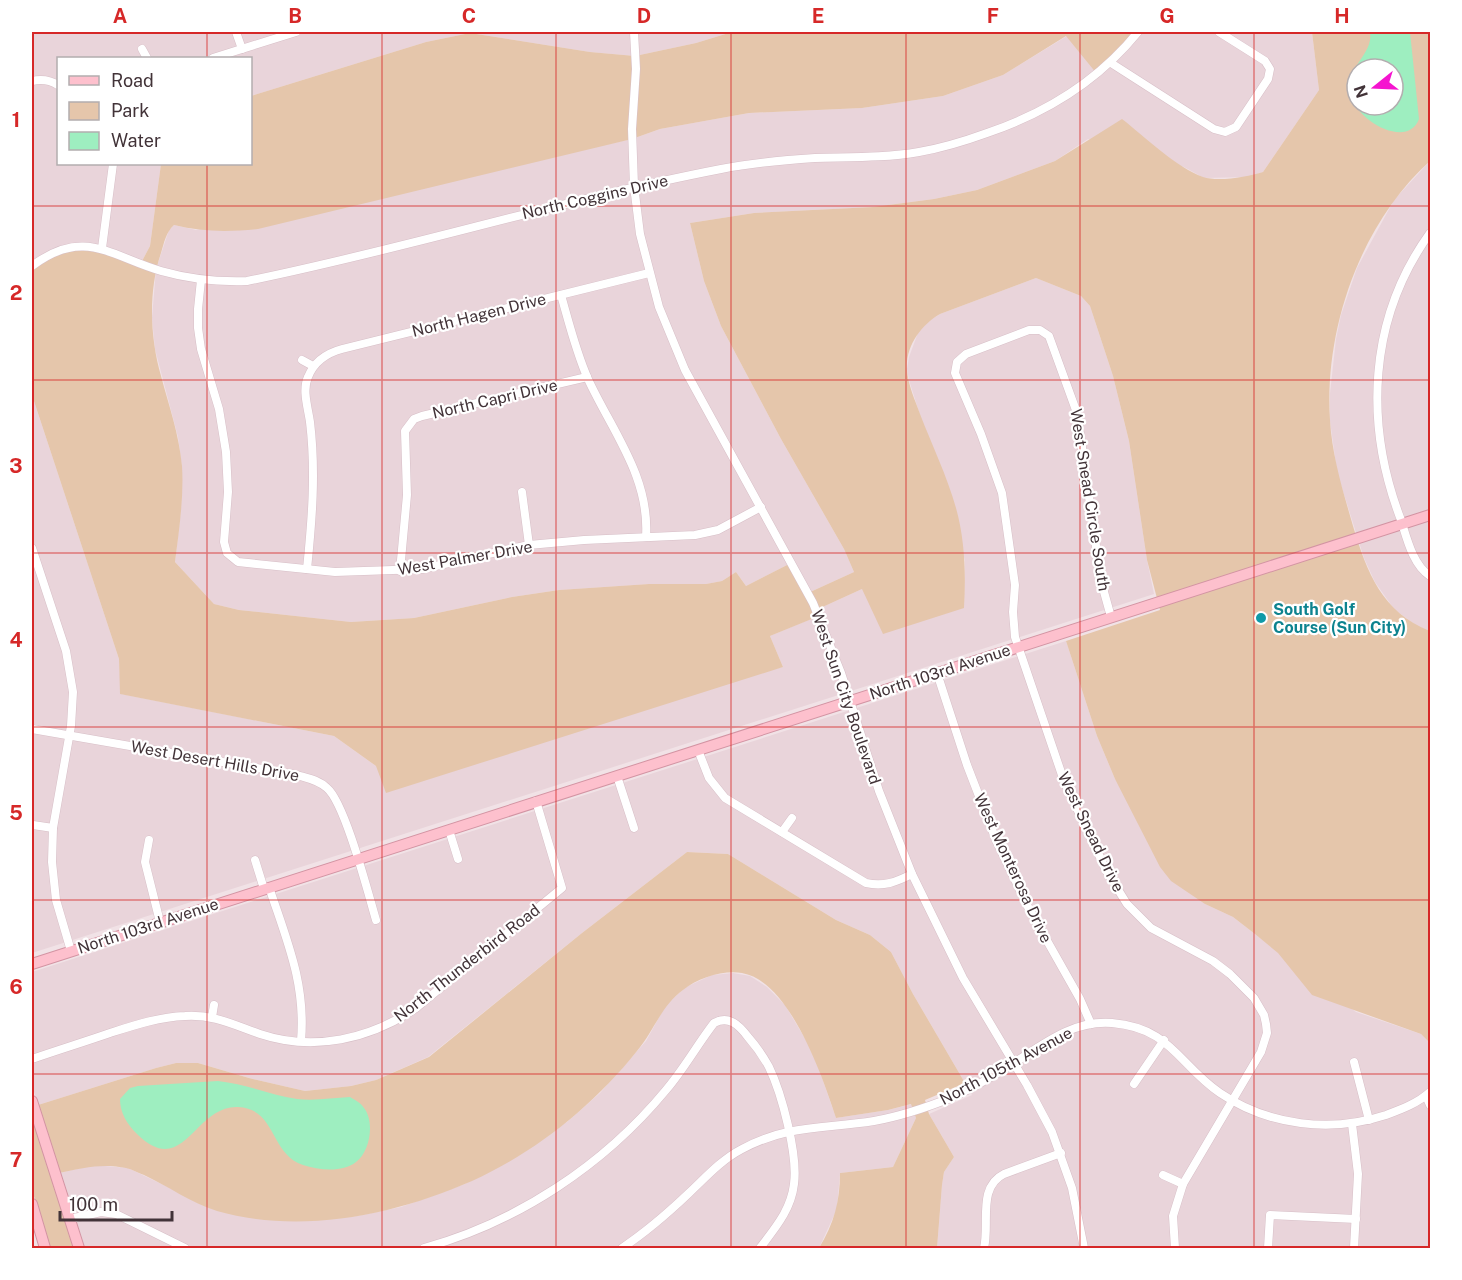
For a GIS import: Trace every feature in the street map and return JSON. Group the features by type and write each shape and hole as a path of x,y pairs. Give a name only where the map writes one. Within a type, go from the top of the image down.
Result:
{"street":[{"path":"236,32 242,49"},
{"path":"216,57 296,32"},
{"name":"West Sun City Boulevard","path":"634,32 636,69 632,129 634,186 640,234 658,307 685,370 813,603 833,650 879,791 912,874 963,978 1014,1063 1061,1153 1078,1210 1084,1248"},
{"name":"North Coggins Drive","path":"32,266 46,256 70,248 102,248 160,271 201,280 247,282 634,186 747,164 816,158 899,155 944,147 1030,116 1080,87 1111,63 1138,32"},
{"path":"1111,63 1214,129 1225,132 1236,127 1268,79 1270,69 1265,61 1219,32"},
{"path":"141,49 146,57"},
{"path":"32,81 39,79 57,84"},
{"path":"102,248 113,165"},
{"path":"1431,233 1410,266 1393,304 1383,340 1377,381 1377,417 1381,453 1402,524 1416,560 1431,576"},
{"name":"North Hagen Drive","path":"313,366 333,351 649,273"},
{"name":"West Palmer Drive","path":"201,280 198,309 201,349 219,409 226,452 228,492 224,542 227,553 237,562 335,572 400,571 529,545 695,535 718,530 761,507"},
{"path":"561,295 574,343 587,377 639,480 645,503 646,537"},
{"name":"West Snead Circle South","path":"997,342 1029,330 1040,330 1049,336 1077,413 1081,431 1101,581 1111,617"},
{"name":"West Snead Drive","path":"997,342 962,357 957,362 955,373 981,434 1002,493 1015,585 1013,624 1018,647 1064,781 1116,890 1139,917 1151,928 1198,952 1230,974 1254,998 1264,1015 1267,1033 1265,1043 1183,1184 1173,1216 1175,1248"},
{"path":"302,360 313,366 306,384 314,480 307,569"},
{"name":"North Capri Drive","path":"400,571 407,495 404,438 408,425 414,419 422,416 587,377"},
{"path":"522,492 529,545"},
{"name":"North 103rd Avenue","path":"32,964 1431,515"},
{"path":"32,548 66,651 73,692 69,736 54,828 52,862 56,900 72,951"},
{"name":"West Monterosa Drive","path":"937,673 967,765 996,840 1033,917 1080,999 1090,1024"},
{"name":"West Desert Hills Drive","path":"32,729 297,775 319,782 327,787 339,805 376,920"},
{"path":"698,750 709,778 725,798 866,883 888,884 912,874"},
{"path":"617,776 634,828"},
{"name":"North Thunderbird Road","path":"32,1059 147,1021 186,1016 222,1019 275,1038 301,1041 349,1039 394,1023 416,1008 562,888 536,801"},
{"path":"783,832 792,818"},
{"path":"33,825 54,828"},
{"path":"449,830 458,858"},
{"path":"148,840 145,853 146,869 160,922"},
{"path":"255,860 298,977 303,1008 301,1041"},
{"path":"212,1017 214,1005"},
{"path":"424,1248 477,1230 517,1211 568,1180 606,1151 639,1121 666,1090 711,1027 725,1019 735,1022 764,1058 778,1090 795,1169 792,1197 783,1218 760,1248"},
{"name":"North 105th Avenue","path":"622,1248 635,1245 729,1158 760,1140 788,1130 856,1123 901,1115 962,1092 1064,1032 1090,1024 1109,1022 1135,1026 1164,1040 1197,1074 1231,1100 1270,1118 1311,1125 1352,1124 1401,1109 1428,1094"},
{"path":"1134,1084 1164,1040"},
{"path":"1354,1062 1369,1120"},
{"path":"1428,1094 1431,1105"},
{"path":"32,1101 79,1248"},
{"path":"1352,1124 1358,1174 1354,1248"},
{"path":"984,1248 988,1192 991,1184 1004,1174 1061,1153"},
{"path":"1163,1175 1183,1184"},
{"path":"32,1204 45,1248"},
{"path":"70,1219 101,1212 116,1214 185,1248"},
{"path":"1268,1248 1270,1215 1356,1219"}],"shaded area":[{"path":"32,32 732,32 696,43 635,56 590,52 470,33 426,42 252,96 252,57 57,57 57,165 161,165 150,246 141,263 32,266"},
{"path":"1138,32 1312,32 1319,90 1263,172 1248,177 1204,178 1184,167 1088,139 1055,161 977,190 934,199 873,207 754,213 690,223 704,281 721,326 781,439 844,549 854,572 808,593 791,563 746,586 736,572 722,581 706,584 649,584 559,590 512,597 414,618 351,622 239,610 214,604 175,562 181,509 182,467 178,437 155,349 152,318 156,269 169,230 174,225 196,230 632,139 660,129 749,113 862,108 943,96 1003,75 1067,36"},
{"path":"1430,161 1430,631 1417,626 1394,609 1375,582 1364,558 1337,472 1330,421 1330,393 1341,315 1357,268 1394,200"},
{"path":"1036,278 1081,296 1090,306 1113,376 1129,441 1154,594 32,953 32,395 119,659 121,694 334,736 376,766 783,667 770,636 818,616 816,610 862,589 964,608 965,560 909,380 907,369 909,357 919,330 940,314"},
{"path":"1066,641 1097,736 1115,779 1205,904 1233,917 1356,1012 1421,1034 1430,1043 1430,1248 937,1248 944,1172 954,1157 929,1114 972,1095 891,952 870,935 836,920 728,854 687,852 428,1057 376,1080 351,1086 305,1091 198,1063 176,1063 38,1105 32,1085 32,972"},
{"path":"733,973 750,976 767,987 785,1005 813,1052 836,1118 912,1104 916,1118 893,1167 840,1173 837,1209 819,1248 85,1248 59,1173 94,1165 128,1168 216,1210 304,1220 357,1216 401,1207 465,1184 567,1122 600,1093 646,1041 666,1005 686,987 712,975"}],"green space":[{"name":"South Golf Course (Sun City)","path":"732,32 1138,32 1097,74 1066,36 1003,75 943,96 862,108 749,113 660,129 632,139 258,229 216,231 174,225 166,238 157,268 152,314 157,361 181,454 182,502 175,562 214,604 239,610 351,622 414,618 512,597 559,590 649,584 706,584 722,581 736,572 746,586 791,563 808,593 854,572 844,549 781,439 721,326 704,281 690,223 754,213 873,207 934,199 977,190 1055,161 1122,119 1182,167 1193,173 1203,177 1225,179 1257,174 1263,172 1319,90 1312,32 1430,32 1430,161 1406,186 1384,215 1366,246 1352,279 1333,349 1330,420 1342,487 1364,560 1371,575 1388,602 1413,623 1430,631 1430,1043 1421,1034 1312,995 1278,953 1233,917 1205,904 1171,881 1160,867 1115,779 1097,736 1066,641 1160,610 1147,560 1129,441 1113,376 1090,306 1081,296 1036,278 940,314 921,330 912,345 907,361 910,387 948,484 959,520 964,558 964,608 883,634 862,589 816,610 819,616 770,636 783,667 386,793 376,766 334,736 120,694 119,659 32,395 32,266 46,256 81,247 141,263 150,246 161,165 252,165 252,96 426,42 470,33 590,52 635,56 696,43"},
{"path":"687,852 728,854 836,920 870,935 891,952 965,1083 925,1100 929,1114 954,1157 944,1172 937,1248 819,1248 829,1230 835,1212 840,1173 893,1167 916,1118 911,1104 836,1118 813,1057 789,1012 775,993 759,980 735,972 711,976 696,982 675,996 643,1043 620,1071 582,1109 541,1142 472,1181 411,1203 347,1218 281,1221 249,1218 217,1211 126,1168 101,1166 59,1173 38,1105 176,1063 198,1063 305,1091 351,1086 376,1080 429,1057 582,933"},
{"path":"32,1112 75,1248 50,1248 32,1190"}],"water":[{"path":"1370,32 1410,32 1419,119 1413,128 1405,132 1394,132 1373,123 1366,117 1405,117 1405,57 1362,57 1368,47"},
{"path":"218,1081 297,1099 350,1097 363,1106 369,1121 368,1144 365,1151 356,1162 344,1168 323,1169 303,1165 284,1151 260,1115 238,1107 223,1109 210,1117 178,1145 166,1149 153,1146 137,1134 127,1122 121,1109 120,1099 130,1088"}],"place":[{"name":"South Golf Course (Sun City)","path":"1261,618"}]}
